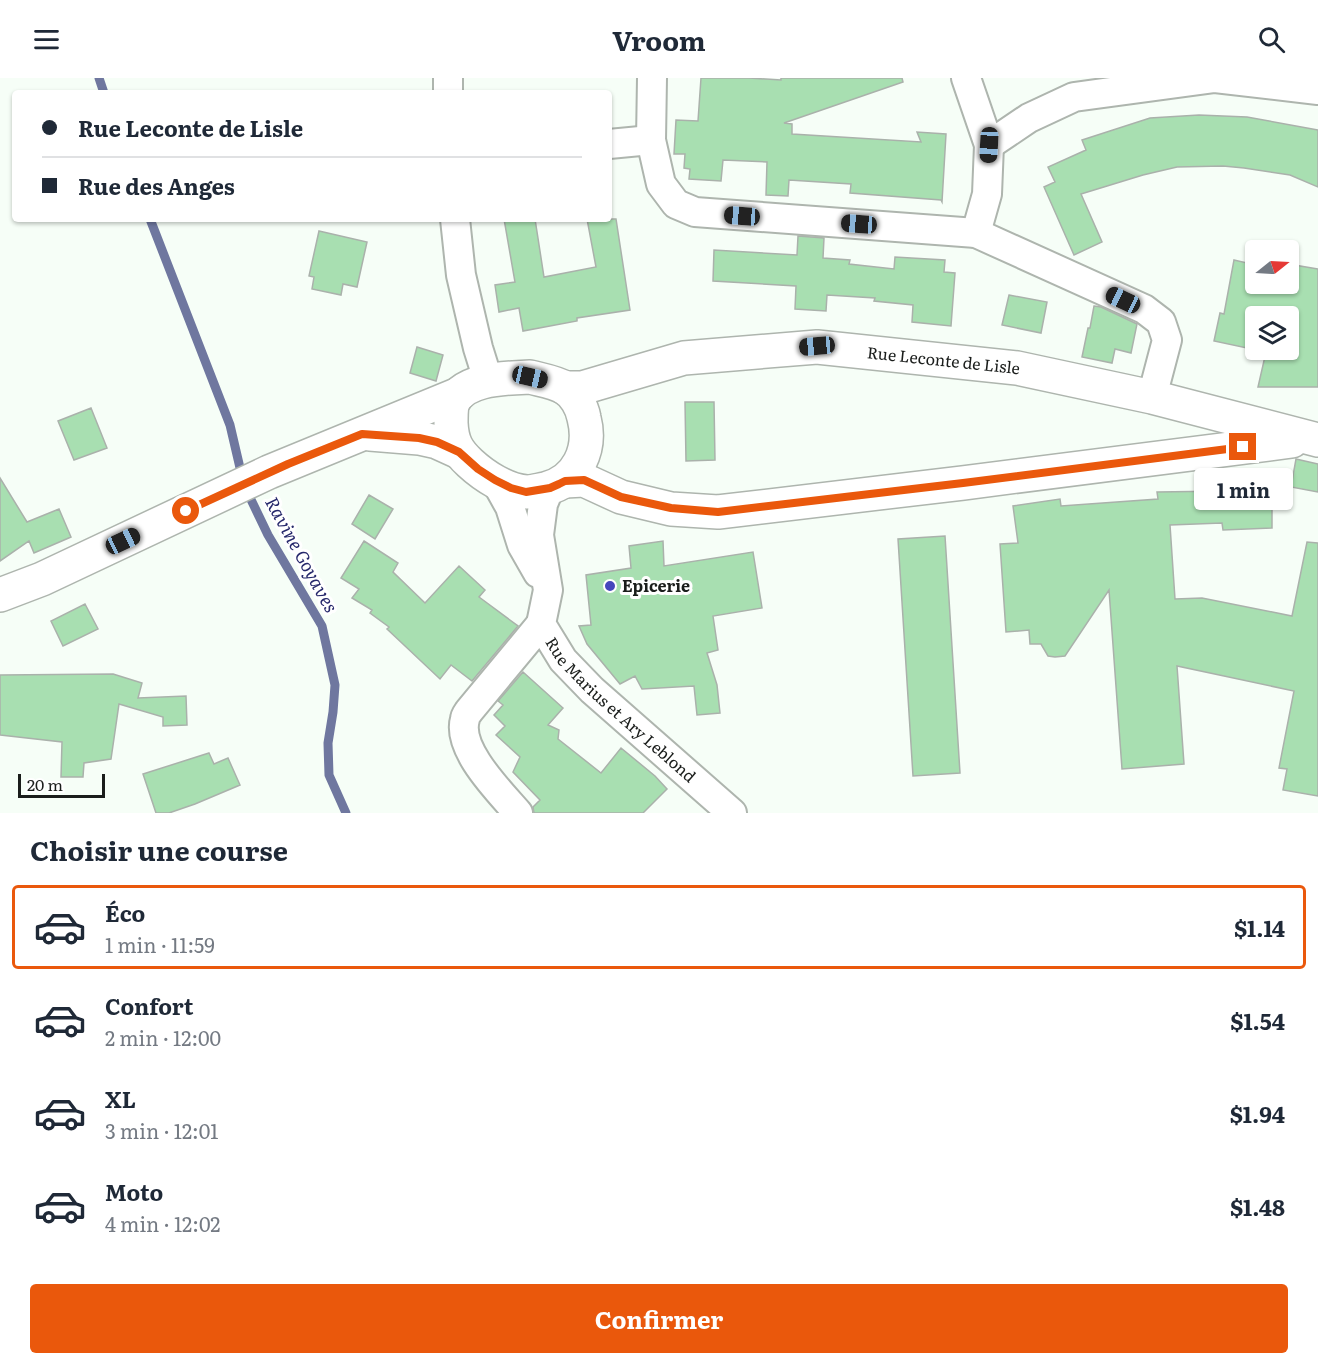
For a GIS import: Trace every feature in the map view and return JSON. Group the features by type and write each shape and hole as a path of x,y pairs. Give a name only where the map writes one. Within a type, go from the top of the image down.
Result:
{"street":[{"path":"652,78 651,140 661,184 676,204 695,212 976,233 1144,309 1161,322 1167,340 1152,397"},
{"path":"966,78 989,145 987,194 976,233"},
{"path":"989,145 1072,88 1215,78 1318,90"},
{"path":"612,144 651,140"},
{"path":"455,222 461,275 488,380"},
{"name":"Rue Leconte de Lisle","path":"565,388 582,388 684,358 817,346 1017,368 1152,397 1314,439"},
{"path":"0,595 42,579 269,472 488,380 530,377 565,388 582,409 588,436 585,453 576,468 557,484"},
{"path":"459,394 452,405 451,421 452,436 459,452"},
{"path":"362,434 419,438 437,442 459,452 495,480 526,492 584,480 621,497 671,508 718,512 1314,439"},
{"path":"495,480 510,507 522,545 548,590"},
{"name":"Rue Marius et Ary Leblond","path":"557,484 543,504 540,535 548,590 541,624 563,660 592,690 732,813"},
{"path":"518,813 475,761 467,745 464,720 541,624"}],"building":[{"path":"701,78 781,80 781,78 902,78 903,82 784,123 792,124 792,134 921,142 917,132 946,134 942,202 941,200 850,193 851,184 789,180 788,196 766,195 767,162 723,160 721,181 689,179 690,169 684,168 685,154 674,154 676,120 698,121"},
{"path":"1199,115 1247,117 1318,130 1318,187 1290,175 1223,166 1177,167 1143,175 1081,194 1102,242 1074,255 1044,187 1055,182 1048,167 1086,150 1082,140 1150,118"},
{"path":"612,219 616,219 630,310 577,318 577,321 523,331 519,308 499,312 495,285 515,282 505,222 535,222 544,277 596,267 588,222 612,222"},
{"path":"319,231 367,242 357,287 343,284 341,295 312,289 314,277 309,276"},
{"path":"798,236 824,238 823,258 850,260 849,264 894,269 895,257 945,260 944,272 955,273 951,326 912,322 913,305 874,301 875,298 827,295 826,311 795,309 796,286 713,281 714,250 797,255"},
{"path":"1234,260 1245,262 1245,294 1299,294 1299,266 1318,269 1318,387 1258,387 1264,360 1299,360 1299,306 1245,306 1245,348 1214,341 1220,313 1224,314"},
{"path":"1009,295 1047,302 1041,333 1002,325"},
{"path":"1094,306 1137,324 1131,353 1115,349 1112,363 1082,357"},
{"path":"417,347 443,355 436,381 410,373"},
{"path":"685,402 714,402 715,460 686,461"},
{"path":"91,408 107,448 74,460 58,421"},
{"path":"1296,459 1318,464 1318,492 1291,487"},
{"path":"0,478 27,522 59,509 71,537 34,553 29,541 0,561"},
{"path":"1226,491 1272,497 1272,528 1223,530 1222,523 1170,525 1175,599 1202,598 1292,616 1307,542 1318,543 1318,796 1283,790 1287,769 1279,768 1294,691 1177,666 1184,764 1122,769 1109,590 1065,656 1048,656 1041,644 1030,644 1029,630 1006,632 1000,544 1018,543 1013,506 1060,499 1061,506 1158,499 1157,492"},
{"path":"369,495 393,509 375,539 352,524"},
{"path":"945,536 960,773 913,776 898,539"},
{"path":"364,541 398,563 393,572 425,603 459,566 485,590 479,597 518,626 472,681 451,665 440,679 387,629 389,627 370,613 372,610 352,598 359,589 341,578"},
{"path":"663,541 664,566 753,552 762,608 713,616 718,650 707,653 717,685 720,713 697,715 694,686 642,689 635,676 620,684 587,644 579,626 591,625 586,575 631,568 629,546"},
{"path":"85,604 98,629 63,646 51,621"},
{"path":"523,672 563,708 548,725 559,730 558,739 601,773 621,748 667,789 643,813 534,813 533,807 540,800 513,772 520,757 496,735 505,726 494,715 503,705 498,701"},
{"path":"113,674 142,683 138,698 186,696 187,725 163,726 163,717 119,704 111,759 84,763 83,777 61,777 62,742 0,735 0,675"},
{"path":"209,753 214,764 228,758 240,785 169,813 156,813 143,774"}],"waterway":[{"name":"Ravine Goyaves","path":"99,78 103,90"},
{"name":"Ravine Goyaves","path":"151,222 230,425 244,485 268,535 322,626 335,685 328,743 329,775 346,813"}],"place":[{"name":"Epicerie","path":"610,586"}],"route":[{"path":"186,511 288,464 362,434 419,438 437,442 459,452 495,480 526,492 550,488 565,481 584,480 621,497 671,508 718,512 1243,447"}]}
